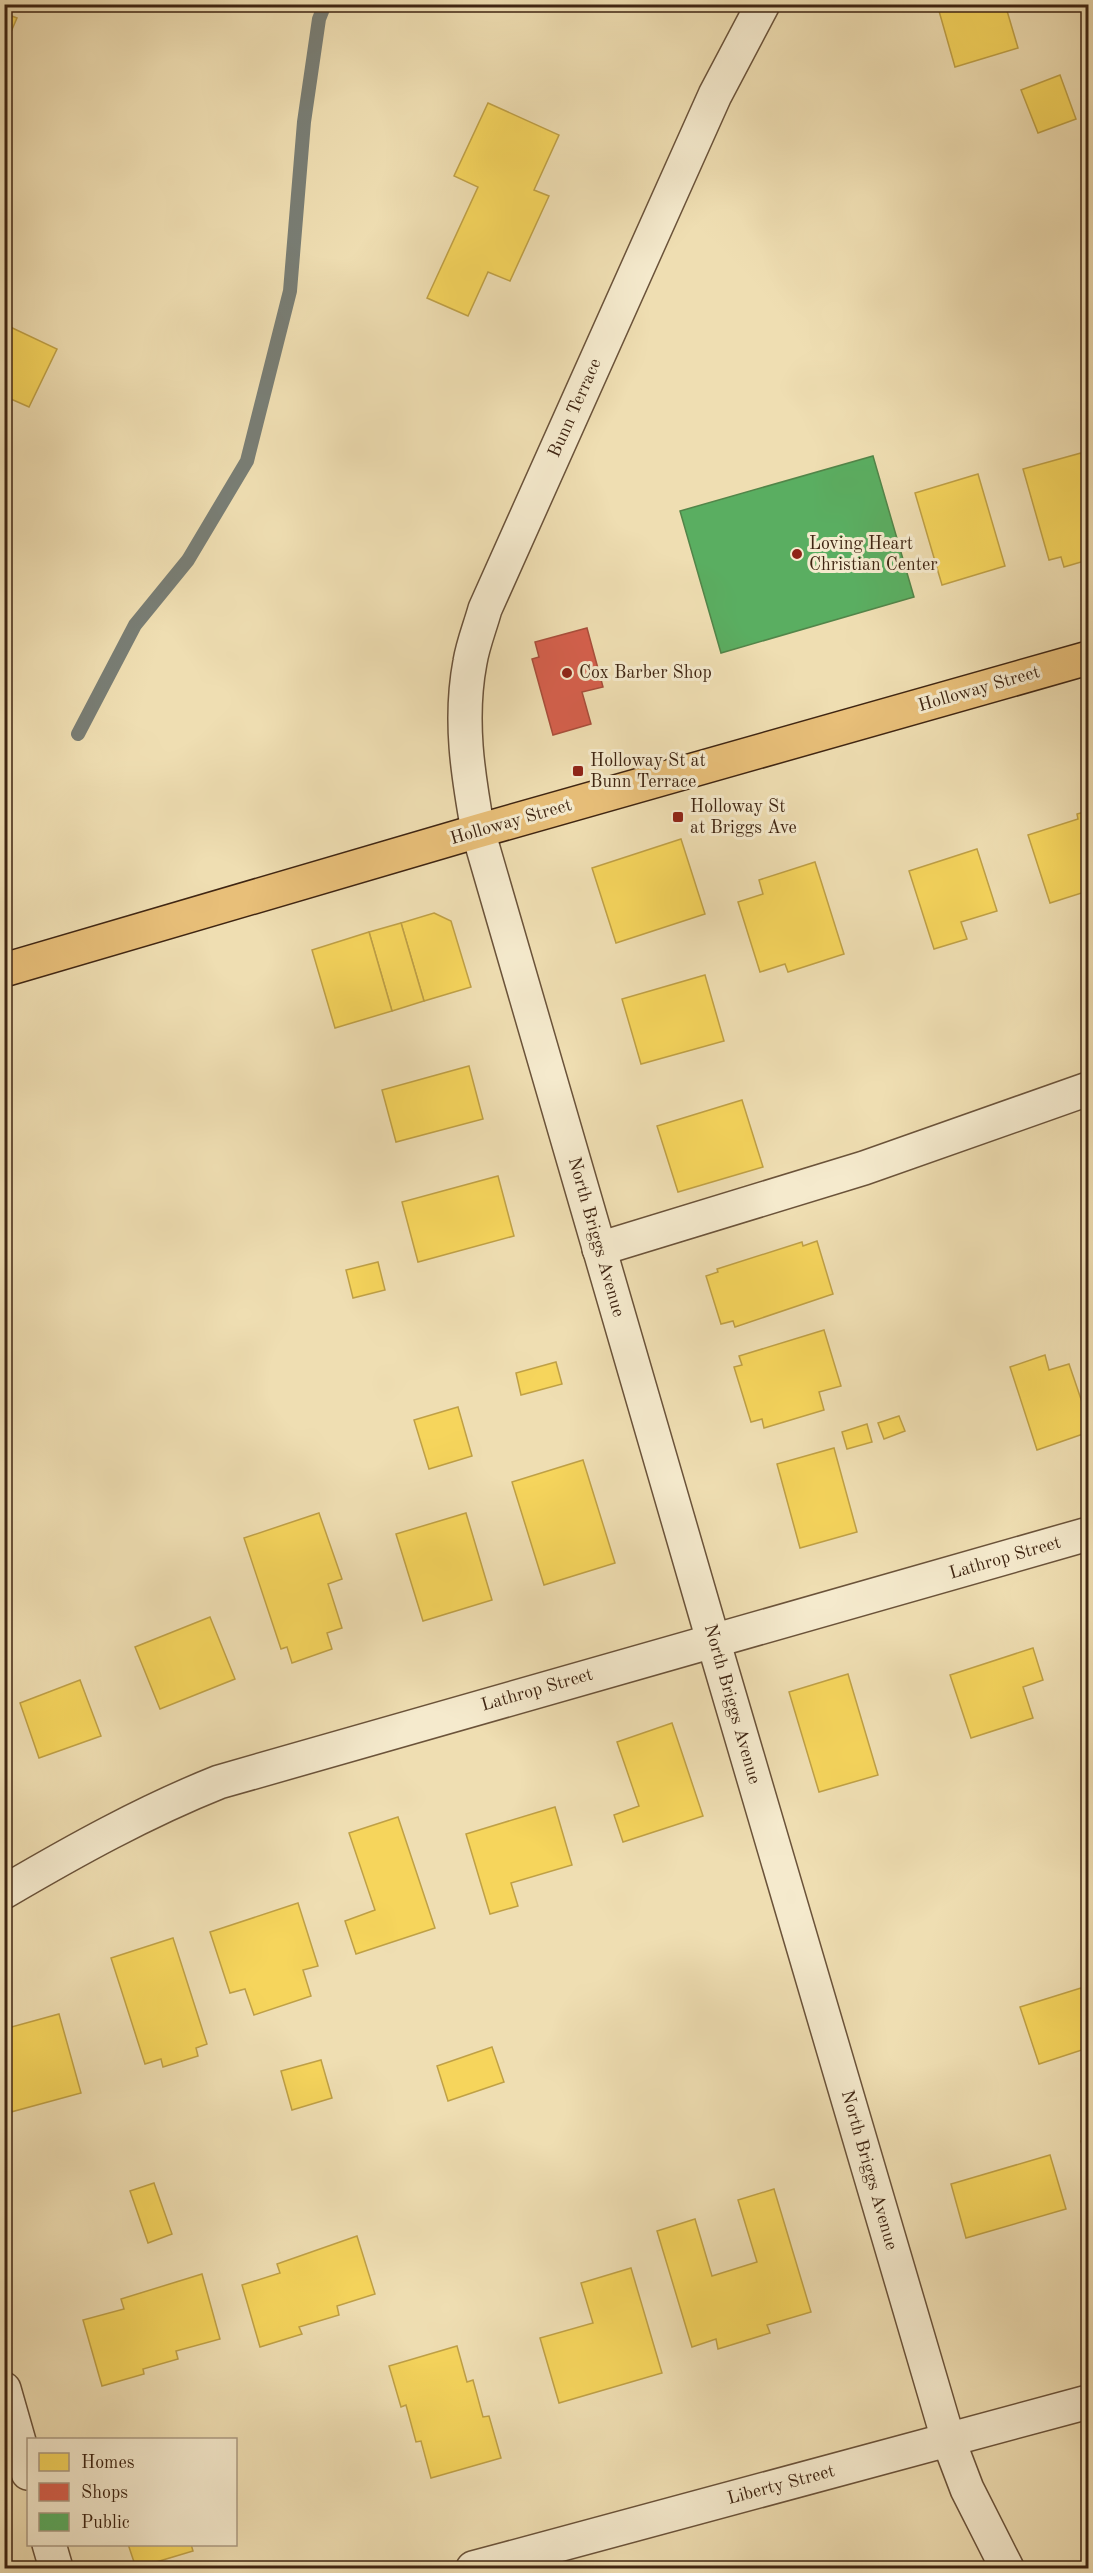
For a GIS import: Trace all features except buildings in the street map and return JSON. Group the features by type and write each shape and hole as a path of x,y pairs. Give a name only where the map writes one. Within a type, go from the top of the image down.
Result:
{"main road":[{"name":"Holloway Street","path":"4,970 478,831 1089,658"}],"street":[{"name":"Bunn Terrace","path":"478,831 467,767 464,728 470,662 485,609 710,105 764,4"},
{"name":"North Briggs Avenue","path":"478,831 948,2439 968,2489 1007,2568"},
{"path":"599,1249 864,1168 1089,1089"},
{"name":"Lathrop Street","path":"4,1892 80,1847 177,1799 219,1782 1089,1534"},
{"path":"4,2389 27,2470"},
{"name":"Liberty Street","path":"473,2568 1089,2402"},
{"path":"50,2546 56,2568"}],"waterway":[{"path":"78,734 135,625 188,560 247,461 290,291 304,122 319,19 325,4"}],"place":[{"name":"Loving Heart Christian Center","path":"797,554"},
{"name":"Cox Barber Shop","path":"567,673"},
{"name":"Holloway St at Bunn Terrace","path":"578,771"},
{"name":"Holloway St at Briggs Ave","path":"678,817"}]}
